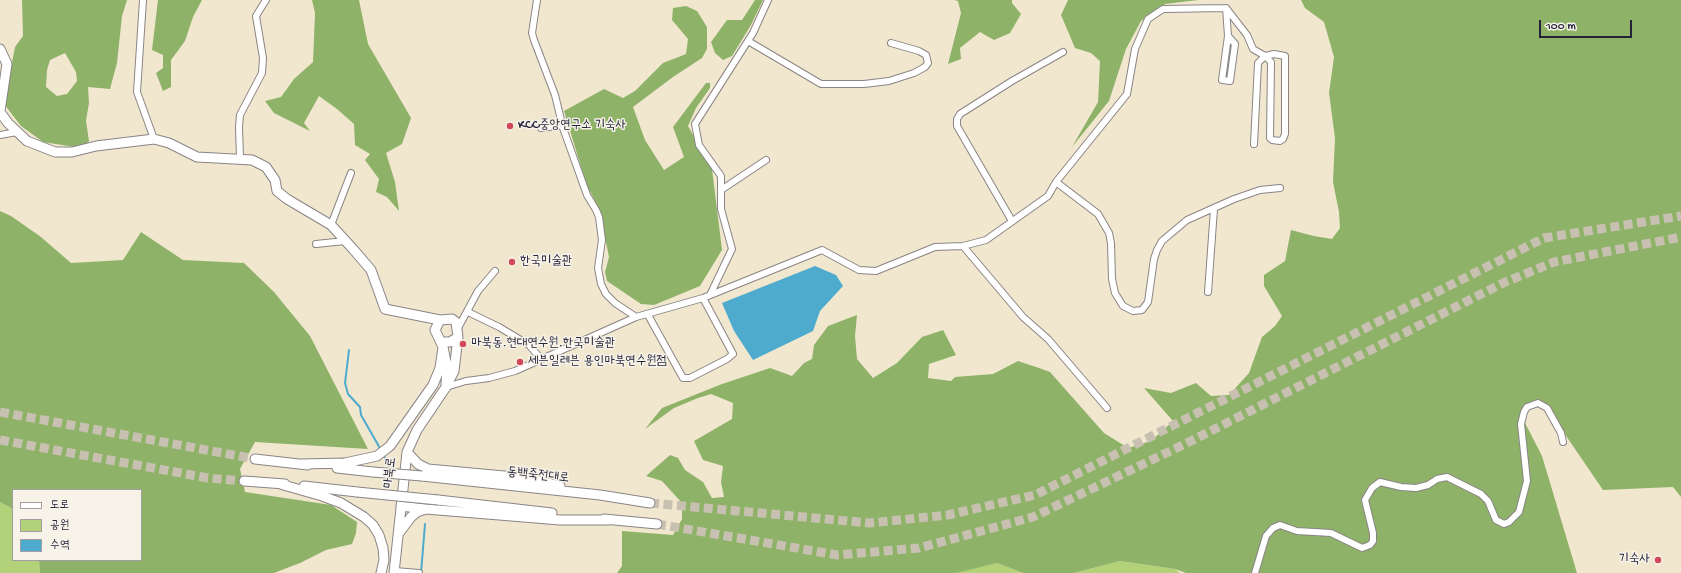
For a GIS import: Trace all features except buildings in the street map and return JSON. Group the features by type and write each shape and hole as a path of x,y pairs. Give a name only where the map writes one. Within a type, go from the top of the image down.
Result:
{"main road":[{"path":"0,49 7,64 0,107 17,132 28,141 55,152 72,152 96,146 154,139 169,143 197,157 215,159 240,158 252,160 266,167 275,180 277,191 287,200 331,225 371,270 385,309 440,320 452,319 456,322 458,333 450,342 442,344"},
{"path":"440,320 435,330 442,344 447,367 446,387"},
{"name":"마북로","path":"394,572 407,452 417,430 446,387 454,371 458,333"},
{"path":"302,464 345,463 377,456 390,446 433,385 440,368 442,344"},
{"path":"407,452 425,473"},
{"path":"255,459 373,472 425,473"},
{"path":"406,469 425,473"},
{"name":"동백죽전대로","path":"425,473 600,495 650,503"},
{"path":"244,481 657,524"},
{"path":"280,484 341,503 364,517 379,535 383,548 384,560 381,573"},
{"path":"400,506 560,520 609,520"},
{"path":"398,534 411,517 417,512 426,509"}],"street":[{"path":"143,0 137,92 154,139"},
{"path":"240,158 240,115 262,72 263,58 256,16 266,0"},
{"path":"537,0 532,34 555,95 563,126 587,195 599,217 602,240 598,268 601,284 606,294 615,303 636,317"},
{"path":"710,295 732,249 721,209 721,176 699,145 695,124 748,40 768,0"},
{"path":"1226,8 1228,36 1222,80 1230,81 1234,44 1228,36"},
{"path":"1226,8 1247,35 1252,49 1265,56 1272,62 1270,138 1272,140 1280,141 1284,140 1285,134 1284,56 1274,54 1265,56 1258,63 1254,144"},
{"path":"446,387 466,381 489,378 515,371 636,317 648,315 703,298 822,250 859,270 876,271 935,247 963,246 986,240 1048,196 1056,182 1127,94 1135,49 1148,19 1164,9 1226,8"},
{"path":"748,40 821,84 864,84 889,81 914,73 928,63 926,55 919,51 891,44"},
{"path":"1012,221 957,126 957,119 960,114 999,89 1063,52"},
{"path":"541,128 563,126"},
{"path":"0,135 17,132"},
{"path":"721,190 766,160"},
{"path":"331,225 350,173"},
{"path":"1056,182 1098,214 1109,233 1114,293 1123,306 1133,312 1142,310 1148,302 1154,259 1162,241 1187,220 1234,199 1260,190 1280,188"},
{"path":"1208,292 1214,209"},
{"path":"316,244 345,241"},
{"path":"963,246 1023,317 1048,339 1107,408"},
{"path":"458,333 478,291 495,272"},
{"path":"648,315 683,378 690,378 727,359 733,354 703,298"},
{"path":"468,312 500,327 529,345 541,359"},
{"path":"1255,573 1266,536 1273,528 1280,525 1297,531 1331,533 1362,548 1370,545 1373,541 1373,533 1365,500 1372,488 1380,482 1401,487 1416,488 1428,485 1437,479 1447,477 1481,494 1488,501 1496,520 1504,524 1509,522 1519,512 1527,481 1521,424 1527,407 1538,404 1547,408 1562,433 1563,442"},
{"path":"394,572 418,573"}],"green space":[{"path":"22,0 127,0 122,16 117,63 110,89 88,87 89,103 86,121 89,141 85,145 75,147 43,142 21,126 4,104 15,47 23,36","holes":["65,53 76,72 77,81 67,94 57,96 46,87 47,70 50,60"]},
{"path":"158,0 202,0 193,17 185,41 171,60 171,87 163,91 156,73 163,68 163,55 152,50"},
{"path":"312,0 359,0 368,44 411,118 402,144 386,153 395,182 399,211 387,197 376,192 379,179 365,160 370,154 355,145 354,124 337,109 319,96 304,123 310,131 274,113 265,101 281,97 294,79 313,62 315,13"},
{"path":"755,0 763,0 751,25 732,56 723,60 715,53 711,42 727,20 742,20"},
{"path":"954,0 1012,0 1012,3 1021,14 1010,33 994,40 980,32 960,48 961,59 948,64 961,13 958,1"},
{"path":"1068,0 1198,0 1165,4 1141,21 1126,49 1109,101 1072,147 1098,102 1100,61 1091,53 1075,48 1061,15"},
{"path":"1301,0 1681,0 1681,497 1673,487 1603,490 1547,408 1532,404 1522,417 1542,456 1577,573 1186,573 1175,569 1120,561 1074,573 1023,573 997,563 956,573 617,573 622,566 622,531 673,535 682,519 682,503 662,481 646,476 670,455 678,458 685,470 703,482 712,498 724,497 721,482 723,466 703,460 694,441 732,419 733,403 711,394 674,408 645,429 662,408 722,384 770,368 792,376 804,363 812,359 814,345 828,326 857,315 855,336 857,359 873,378 897,363 922,337 943,330 956,355 929,364 928,378 951,381 955,377 993,374 1018,361 1039,368 1050,372 1104,433 1128,448 1151,441 1173,421 1144,388 1171,393 1196,383 1211,396 1229,395 1249,373 1262,337 1275,326 1282,316 1264,286 1264,275 1285,261 1291,230 1332,239 1340,228 1339,212 1333,182 1335,138 1329,93 1334,57 1324,22 1305,8"},
{"path":"686,6 697,11 707,27 707,49 702,58 673,77 633,107 645,140 664,170 684,157 673,127 706,83 710,83 710,88 696,108 688,126 712,169 722,250 700,286 654,305 641,304 607,281 605,272 609,257 599,208 587,186 564,111 604,89 623,98 635,91 663,63 686,54 688,39 672,20 673,8"},
{"path":"0,211 11,216 41,237 71,263 123,260 141,232 183,260 244,263 274,292 310,336 368,449 255,442 240,469 245,492 331,505 357,522 356,533 352,544 326,550 300,563 274,573 40,573 39,561 142,561 142,489 12,489 12,508 0,502"},
{"path":"0,502 12,508 12,561 39,561 40,573 0,573"},
{"path":"1120,561 1175,569 1180,573 1074,573"},
{"path":"997,563 1023,573 956,573 957,572"}],"water":[{"path":"815,266 836,275 843,286 820,311 813,331 753,360 734,331 722,303"}],"waterway":[{"path":"349,350 345,383 348,394 360,407 361,415 381,450"},
{"path":"383,454 392,471"},
{"path":"421,573 425,524"}],"tunnel":[{"path":"650,503 870,523 948,515 1035,495 1544,238 1681,216"},
{"path":"657,524 837,555 919,548 1033,517 1187,443 1503,283 1554,262 1681,237"},
{"path":"0,412 255,459"},
{"path":"0,440 208,478 244,481"}],"place":[{"name":"KCC중앙연구소 기숙사","path":"510,126"},
{"name":"한국미술관","path":"512,262"},
{"name":"마북동.현대연수원.한국미술관","path":"463,344"},
{"name":"세븐일레븐 용인마북연수원점","path":"520,362"},
{"name":"기숙사","path":"1658,560"}]}
